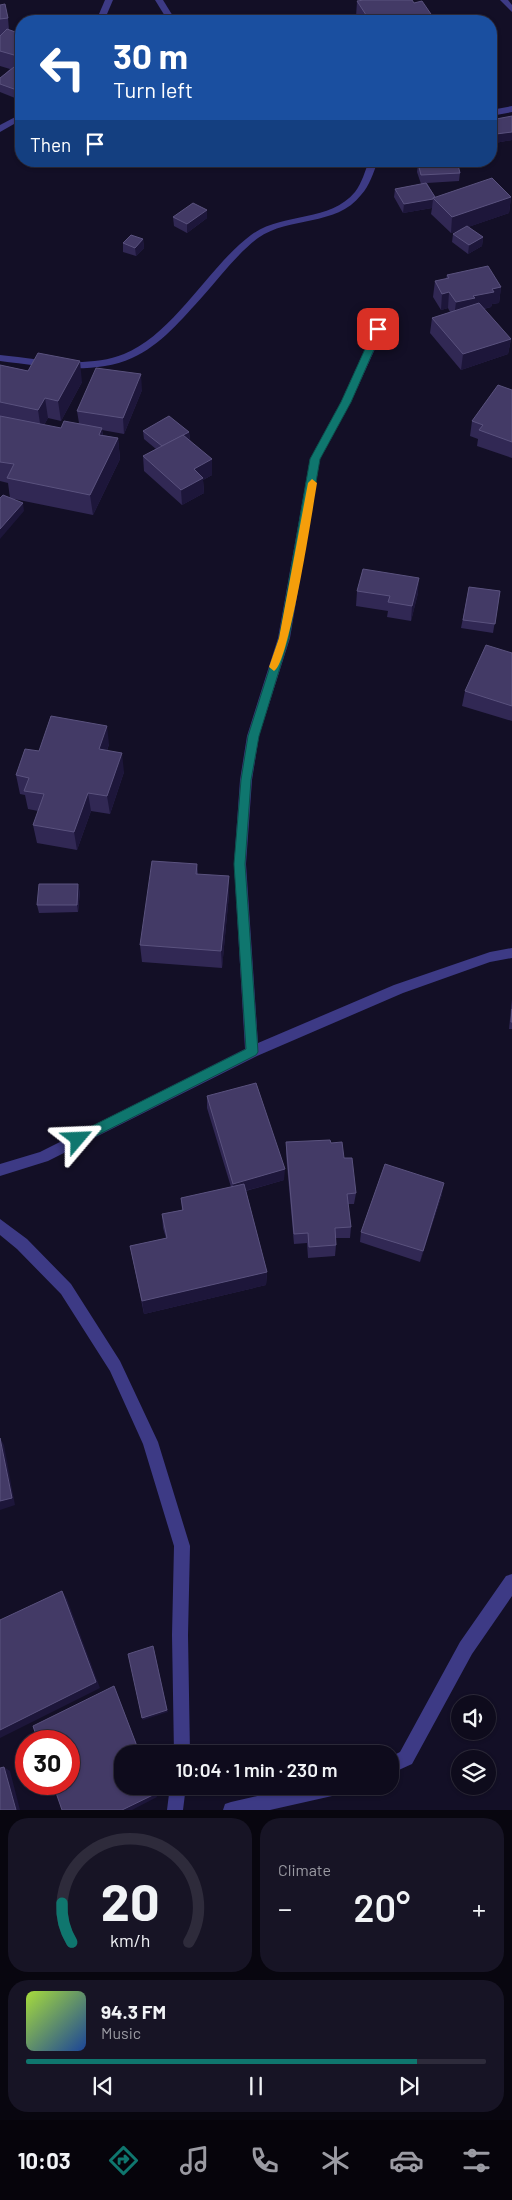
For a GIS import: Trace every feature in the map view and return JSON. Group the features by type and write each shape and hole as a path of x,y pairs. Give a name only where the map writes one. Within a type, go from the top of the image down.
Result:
{"street":[{"path":"103,15 109,0"},
{"path":"159,0 168,15"},
{"path":"504,0 512,10"},
{"path":"497,111 512,109"},
{"path":"0,128 15,120"},
{"path":"0,358 71,364 111,362 140,351 178,318 195,296 254,236 274,225 346,207 358,194 371,167"},
{"path":"252,1052 240,864 246,780 253,736 284,638 315,459 346,402 378,329"},
{"path":"0,1170 43,1156 252,1052 399,989 490,957 512,953"},
{"path":"0,1226 22,1244 66,1289 115,1366 150,1442 182,1546 180,1635 182,1745"},
{"path":"399,1762 406,1758 466,1648 512,1582"},
{"path":"175,1810 177,1795"},
{"path":"231,1810 300,1795"}],"building":[{"path":"412,0 414,3 422,1 432,15 366,15 357,1"},
{"path":"5,4 8,18 0,19 0,5"},
{"path":"7,29 15,32 15,55 0,51 0,36"},
{"path":"15,67 14,89 0,84 0,78"},
{"path":"512,116 512,132 497,134 497,119"},
{"path":"419,167 458,167 460,173 421,175"},
{"path":"492,178 511,197 452,217 433,198"},
{"path":"426,183 435,197 433,199 404,204 395,189"},
{"path":"193,203 207,210 187,224 173,217"},
{"path":"467,226 483,237 469,245 453,234"},
{"path":"131,235 143,239 135,248 123,243"},
{"path":"488,266 501,287 492,289 494,292 473,296 475,298 456,302 449,292 442,294 435,281 449,278 447,275"},
{"path":"479,303 511,339 463,354 432,318"},
{"path":"38,353 80,361 58,401 45,398 38,410 0,402 0,365 28,371"},
{"path":"96,368 141,374 123,418 77,411"},
{"path":"498,385 512,390 512,442 479,430 483,425 472,421"},
{"path":"0,416 61,428 64,421 102,428 99,435 118,438 90,495 7,478 14,464 0,462"},
{"path":"169,416 189,432 162,446 143,431"},
{"path":"183,435 212,459 194,469 203,478 181,490 143,456"},
{"path":"3,495 23,503 0,529 0,498"},
{"path":"363,569 419,578 412,606 388,602 390,596 357,591"},
{"path":"469,587 500,591 495,624 463,620"},
{"path":"486,645 512,653 512,706 465,691"},
{"path":"51,716 107,726 99,749 122,753 107,796 88,793 74,832 33,825 44,794 24,791 29,778 16,775 25,749 39,751"},
{"path":"152,861 197,864 196,874 229,876 221,951 140,945"},
{"path":"39,884 78,884 77,905 37,905"},
{"path":"256,1083 285,1169 233,1184 207,1096"},
{"path":"330,1140 331,1143 342,1142 344,1158 352,1158 356,1193 347,1194 351,1227 335,1228 336,1245 309,1247 308,1233 294,1234 286,1142"},
{"path":"385,1164 444,1183 423,1251 361,1232"},
{"path":"244,1184 267,1272 142,1301 130,1246 167,1238 162,1214 183,1210 181,1198"},
{"path":"0,1438 12,1498 0,1501"},
{"path":"62,1591 96,1682 0,1730 0,1620"},
{"path":"153,1646 167,1710 142,1718 128,1654"},
{"path":"114,1686 137,1745 114,1745 114,1795 153,1795 122,1810 62,1810 57,1795 80,1795 80,1730 34,1730 33,1726"},
{"path":"4,1767 16,1810 0,1810 0,1768"}],"slow traffic":[{"path":"274,667 284,638 312,483"}],"route":[{"path":"78,1139 252,1052 240,864 246,780 253,736 284,638 315,459 346,402 378,329"}]}
